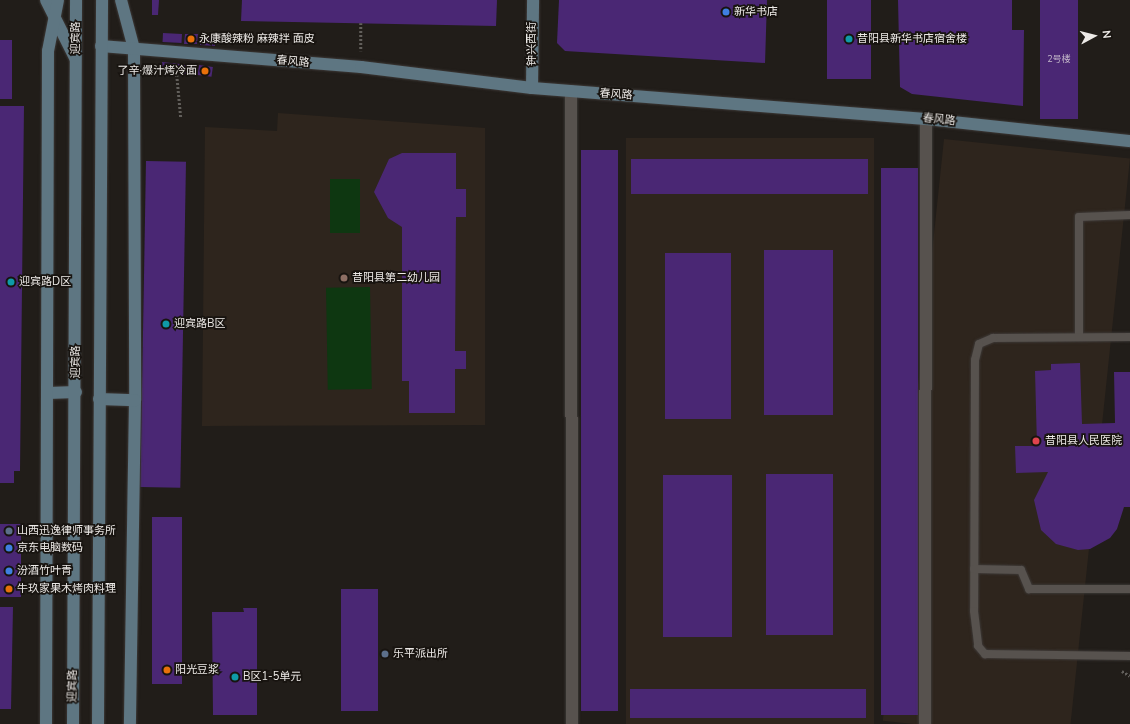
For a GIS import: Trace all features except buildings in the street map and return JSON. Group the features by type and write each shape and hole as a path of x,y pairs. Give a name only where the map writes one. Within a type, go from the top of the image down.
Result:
{"main road":[{"path":"46,0 76,59"},
{"path":"46,724 48,51 58,0"},
{"name":"迎宾路","path":"73,724 76,392 76,0"},
{"name":"迎宾路","path":"98,724 102,0"},
{"path":"120,0 134,49 136,400 130,724"},
{"name":"钟兴西街","path":"532,88 533,0"},
{"name":"春风路","path":"101,46 361,67 532,88 926,119 1130,141"},
{"path":"48,393 76,392"},
{"path":"99,399 136,400"}],"street":[{"path":"571,91 572,724"},
{"path":"925,724 926,119"}],"lane":[{"path":"1079,338 1079,217 1130,215"},
{"path":"1130,337 993,338 979,344 975,360 974,569 978,646 985,654 1130,656"},
{"path":"974,569 1021,570 1029,589 1130,589"}],"path":[{"path":"361,23 361,67"},
{"path":"177,75 181,118"}],"shaded area":[{"name":"昔阳县第二幼儿园","path":"278,113 485,128 485,425 202,426 205,127 277,131"},
{"path":"626,138 874,138 874,724 626,724"},
{"name":"昔阳县人民医院","path":"944,139 1130,159 1071,724 913,724 883,721"}],"green space":[{"path":"330,179 360,179 360,233 330,233"},
{"path":"370,287 372,389 328,390 326,288"}],"place":[{"name":"新华书店","path":"726,12"},
{"name":"永康酸辣粉 麻辣拌 面皮","path":"191,39"},
{"name":"昔阳县新华书店宿舍楼","path":"849,39"},
{"name":"了辛·爆汁烤冷面","path":"205,71"},
{"name":"昔阳县第二幼儿园","path":"344,278"},
{"name":"迎宾路D区","path":"11,282"},
{"name":"迎宾路B区","path":"166,324"},
{"name":"昔阳县人民医院","path":"1036,441"},
{"name":"山西迅逸律师事务所","path":"9,531"},
{"name":"京东电脑数码","path":"9,548"},
{"name":"汾酒竹叶青","path":"9,571"},
{"name":"牛玖家果木烤肉料理","path":"9,589"},
{"name":"乐平派出所","path":"385,654"},
{"name":"阳光豆浆","path":"167,670"},
{"name":"B区1-5单元","path":"235,677"}]}
